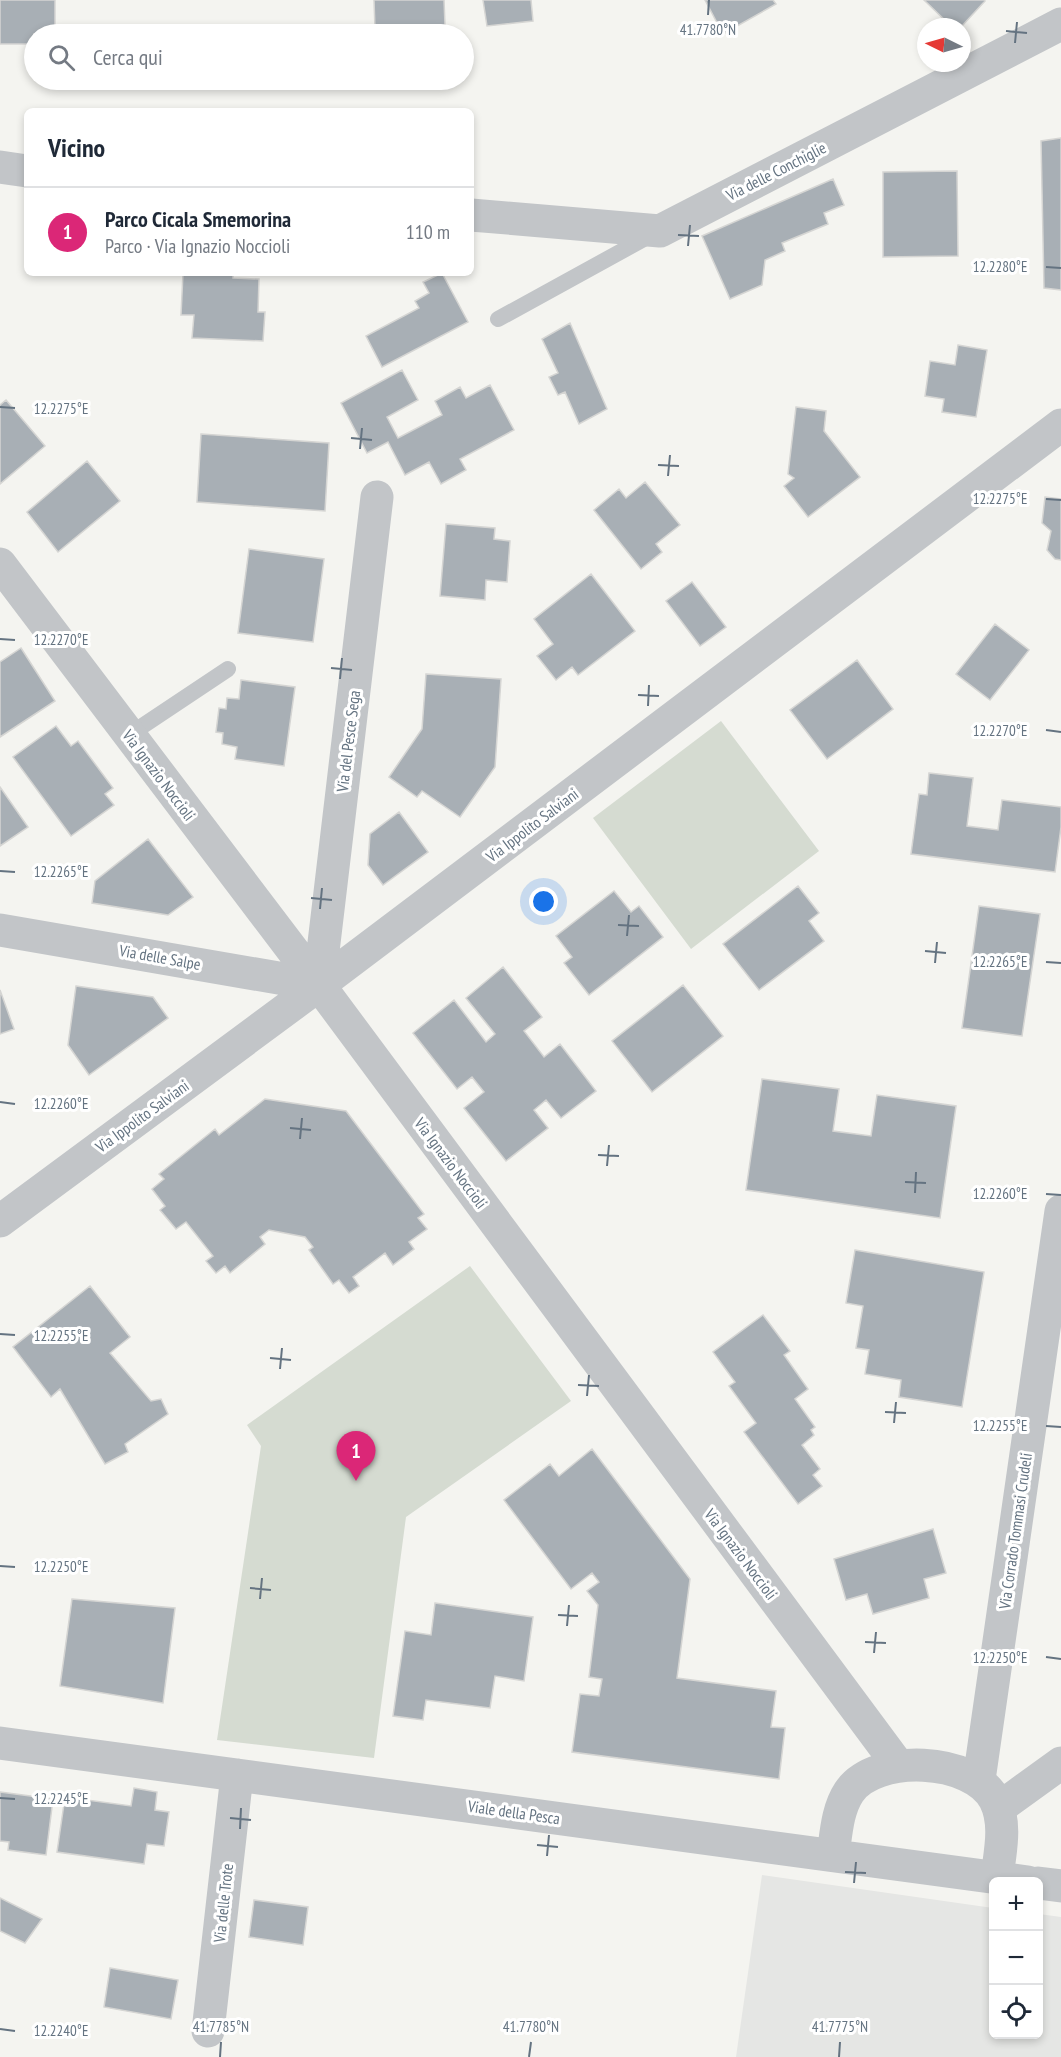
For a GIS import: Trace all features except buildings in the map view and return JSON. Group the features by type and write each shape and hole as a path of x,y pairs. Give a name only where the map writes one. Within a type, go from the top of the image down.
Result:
{"street":[{"name":"Via delle Conchiglie","path":"660,231 1061,24"},
{"path":"0,167 24,171"},
{"path":"474,215 660,231"},
{"name":"Via Ippolito Salviani","path":"0,1221 319,985 1061,425"},
{"name":"Via del Pesce Sega","path":"319,985 377,496"},
{"name":"Via Ignazio Noccioli","path":"0,564 319,985 898,1766"},
{"name":"Via delle Salpe","path":"0,930 319,985"},
{"name":"Via Corrado Tommasi Crudeli","path":"979,1780 1061,1211"},
{"name":"Viale della Pesca","path":"0,1743 997,1877"},
{"path":"999,1808 1061,1763"},
{"path":"833,1855 840,1813 849,1792 862,1778 871,1772 898,1766 947,1769 979,1780 994,1797 999,1808 1012,1877"},
{"name":"Via delle Trote","path":"208,2031 237,1775"},
{"path":"1043,1884 1061,1886"}],"lane":[{"path":"498,319 660,231"},
{"path":"129,735 228,669"}],"shaded area":[{"path":"721,721 819,851 691,949 593,818"},
{"path":"470,1266 571,1401 406,1517 374,1758 217,1740 261,1446 247,1425"},
{"path":"762,1875 989,1907 989,2039 1043,2039 1043,1915 1061,1917 1061,2057 736,2057"}],"place":[{"name":"Parco Cicala Smemorina","path":"356,1481"}]}
